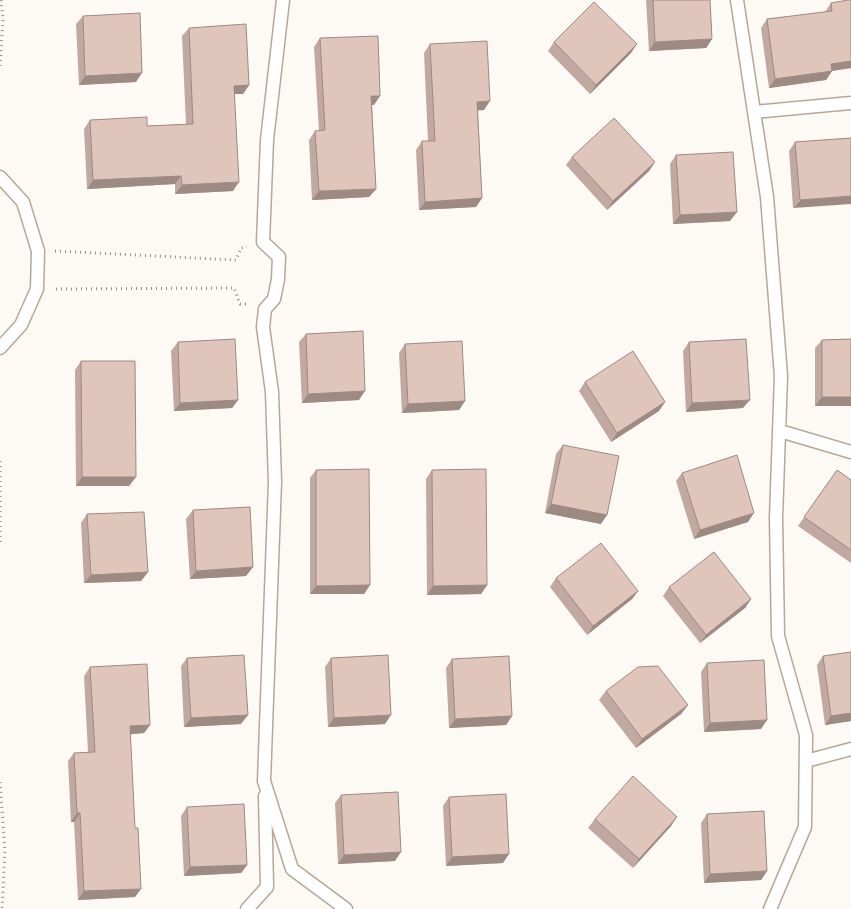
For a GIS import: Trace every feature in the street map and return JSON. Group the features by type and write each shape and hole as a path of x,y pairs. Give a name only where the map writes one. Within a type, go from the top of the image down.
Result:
{"lane":[{"path":"246,909 267,887 264,781 275,482 272,392 263,327 265,310 274,299 278,279 279,257 263,242 267,140 283,0"},
{"path":"737,0 767,196 782,376 776,518 778,636 806,735 805,827 770,909"},
{"path":"754,112 851,103"},
{"path":"0,177 23,202 38,251 38,289 21,325 0,348"},
{"path":"780,431 851,452"},
{"path":"806,761 851,749"},
{"path":"264,781 292,869 346,909"}],"path":[{"path":"0,66 3,19 1,0"},
{"path":"38,251 236,260 240,248 268,247"},
{"path":"38,289 234,288 240,304 269,305"},
{"path":"0,461 0,545"},
{"path":"0,782 5,851 2,909"}],"building":[{"path":"653,0 710,0 712,39 655,42"},
{"path":"851,0 851,61 831,64 832,71 775,79 767,19 832,11 831,3"},
{"path":"594,2 637,44 596,85 554,42"},
{"path":"140,13 142,73 85,76 83,16"},
{"path":"246,24 249,85 234,86 239,182 182,185 181,176 93,180 90,120 147,117 147,126 193,124 189,28"},
{"path":"378,36 380,96 371,96 376,189 319,191 315,131 325,130 320,38"},
{"path":"487,41 490,101 477,102 482,198 425,202 422,141 435,141 430,44"},
{"path":"614,118 655,162 613,201 572,157"},
{"path":"851,138 851,196 800,200 795,142"},
{"path":"733,152 737,212 680,215 676,155"},
{"path":"363,331 365,391 308,394 306,334"},
{"path":"235,339 238,400 180,403 178,342"},
{"path":"746,339 750,400 692,403 689,342"},
{"path":"851,339 851,397 822,397 822,340"},
{"path":"462,341 465,401 408,404 405,344"},
{"path":"633,351 665,402 617,433 585,382"},
{"path":"81,361 135,361 136,477 82,477"},
{"path":"563,445 619,456 607,515 551,504"},
{"path":"737,455 754,513 700,530 682,473"},
{"path":"369,469 370,585 316,586 316,470"},
{"path":"486,469 487,585 433,586 432,470"},
{"path":"837,470 851,480 851,550 804,517"},
{"path":"250,507 253,567 196,571 193,510"},
{"path":"144,512 148,572 91,575 87,514"},
{"path":"601,543 638,591 593,626 556,578"},
{"path":"714,552 751,599 706,635 669,587"},
{"path":"851,652 851,713 831,716 823,656"},
{"path":"244,655 248,715 191,718 187,658"},
{"path":"388,655 391,715 334,718 331,658"},
{"path":"509,656 512,716 455,719 452,659"},
{"path":"764,660 767,720 710,723 707,663"},
{"path":"147,664 150,725 130,726 135,828 138,828 141,889 84,891 80,813 77,813 74,753 95,752 90,667"},
{"path":"658,666 688,705 642,739 606,691 638,667"},
{"path":"633,776 677,817 639,859 595,819"},
{"path":"398,792 401,852 344,855 341,795"},
{"path":"506,794 509,854 452,857 449,797"},
{"path":"244,804 247,865 190,867 187,807"},
{"path":"764,811 767,871 710,874 707,814"}]}
